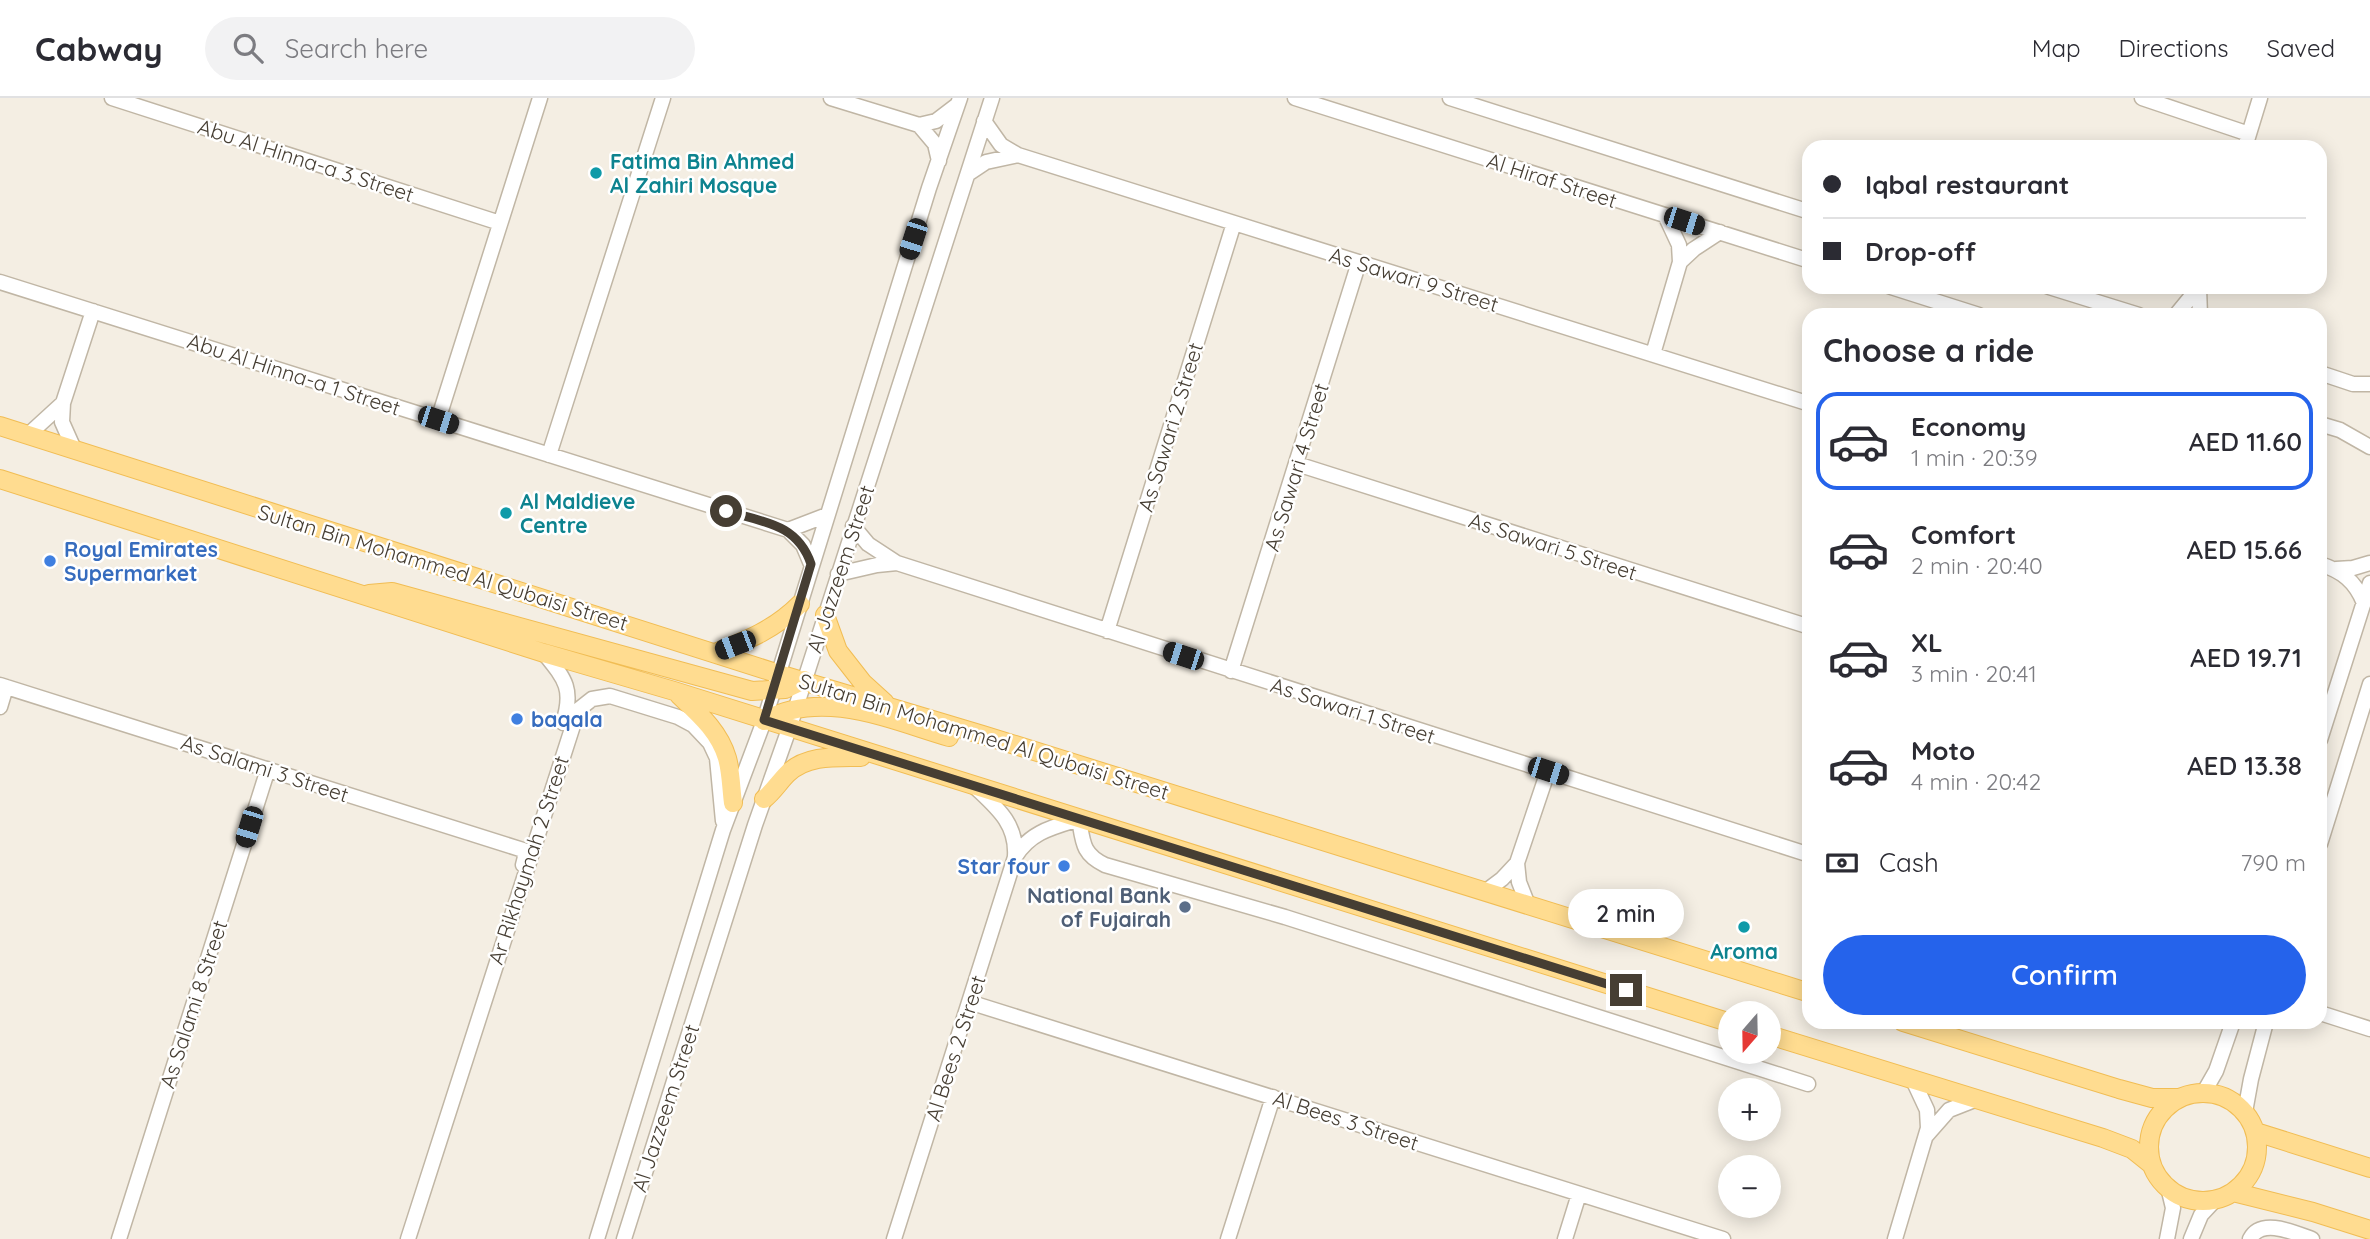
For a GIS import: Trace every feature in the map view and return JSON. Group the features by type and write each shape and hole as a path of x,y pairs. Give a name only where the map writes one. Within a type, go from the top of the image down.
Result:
{"main road":[{"name":"Sultan Bin Mohammed Al Qubaisi Street","path":"0,426 779,674 887,705 1802,991"},
{"path":"0,479 362,596 674,691 1718,1019"},
{"path":"362,596 373,592 392,592 752,691 785,689 804,680"},
{"path":"715,653 749,641 770,629 800,604"},
{"path":"825,615 842,657 887,705"},
{"path":"674,691 701,716 721,742 727,760 733,803"},
{"path":"764,720 812,705 836,707 954,738 983,735"},
{"path":"764,799 786,775 803,763 833,757 883,757"},
{"path":"1782,1039 2133,1149 2152,1165 2168,1187 2195,1200 2215,1200 2233,1192 2252,1172 2257,1159 2256,1132 2245,1112 2234,1101 2220,1094 2204,1092 2178,1098 2152,1098 1926,1029"},
{"path":"2152,1165 2149,1150 2153,1127 2165,1107 2178,1098"},
{"path":"2256,1132 2370,1168"},
{"path":"2233,1192 2313,1212 2370,1230"}],"street":[{"name":"Abu Al Hinna-a 3 Street","path":"112,98 500,223"},
{"path":"438,420 540,98"},
{"path":"549,455 663,98"},
{"path":"831,98 919,125 936,121 959,101"},
{"name":"Al Jazzeem Street","path":"624,1239 992,98"},
{"name":"Al Hiraf Street","path":"1295,98 1802,258"},
{"path":"1450,98 1802,209"},
{"path":"2142,98 2247,140 2260,98"},
{"name":"Al Jazzeem Street","path":"597,1239 723,830 779,674 811,564 959,101"},
{"name":"As Sawari 9 Street","path":"984,121 1001,145 1018,155 1802,401"},
{"path":"919,125 935,145 939,161"},
{"path":"968,174 996,158 1018,155"},
{"path":"1653,354 1680,262 1679,245 1665,215"},
{"name":"As Sawari 2 Street","path":"1107,631 1234,223"},
{"path":"1680,262 1694,248 1720,232"},
{"name":"As Sawari 4 Street","path":"1231,671 1359,262"},
{"name":"Abu Al Hinna-a 1 Street","path":"0,282 788,530"},
{"path":"1913,294 1957,308"},
{"path":"2072,294 2116,308"},
{"path":"2182,308 2193,294"},
{"path":"74,449 62,422 63,402 93,311"},
{"path":"2327,375 2353,384 2370,384"},
{"path":"28,435 63,402"},
{"path":"2327,426 2340,430 2370,447"},
{"name":"As Sawari 5 Street","path":"1297,464 1802,624"},
{"path":"811,564 803,545 788,530 827,515"},
{"name":"As Sawari 1 Street","path":"853,526 868,544 897,564 1802,852"},
{"path":"2327,566 2336,569 2353,568 2370,563"},
{"name":"As Sawari 1 Street","path":"838,574 877,565 897,564"},
{"path":"2336,569 2356,586 2364,603"},
{"path":"2327,718 2370,583"},
{"name":"Ar Rikhaymah 2 Street","path":"408,1239 505,932 503,924 569,701 565,680 544,653"},
{"path":"2327,822 2370,684"},
{"name":"As Salami 3 Street","path":"2,693 524,855"},
{"name":"Ar Rikhaymah 2 Street","path":"398,1239 524,855 575,715 586,702 604,696 678,717 705,736 714,750 719,766 723,830"},
{"path":"1486,891 1517,863 1548,771"},
{"name":"As Salami 8 Street","path":"119,1239 267,774"},
{"name":"Al Bees 2 Street","path":"974,786 1007,819 1014,838 1015,857"},
{"path":"1079,819 1084,846 1092,859 1105,865 1285,917 1808,1084"},
{"name":"Al Bees 2 Street","path":"894,1239 1015,857 1034,835 1079,819"},
{"path":"1517,863 1519,882 1528,905"},
{"name":"Al Bees 3 Street","path":"969,1002 1723,1239"},
{"path":"2327,1015 2370,1029"},
{"path":"2204,1092 2216,1071 2230,1029"},
{"path":"2245,1112 2250,1079 2264,1029"},
{"path":"1895,1239 1927,1135 1927,1110 1913,1080"},
{"path":"1228,1239 1273,1097"},
{"path":"1927,1135 1949,1110 1977,1099"},
{"path":"2166,1239 2173,1208 2168,1187"},
{"path":"1565,1239 1579,1194"},
{"path":"2191,1239 2201,1215 2215,1200"},
{"path":"2256,1234 2273,1228 2312,1239"}],"place":[{"name":"Fatima Bin Ahmed Al Zahiri Mosque","path":"596,173"},
{"name":"Al Maldieve Centre","path":"506,513"},
{"name":"Royal Emirates Supermarket","path":"50,561"},
{"name":"baqala","path":"517,719"},
{"name":"Star four","path":"1064,866"},
{"name":"National Bank of Fujairah","path":"1185,907"},
{"name":"Aroma","path":"1744,927"}],"route":[{"path":"726,511 788,530 803,545 811,564 764,720 1626,990"}]}
